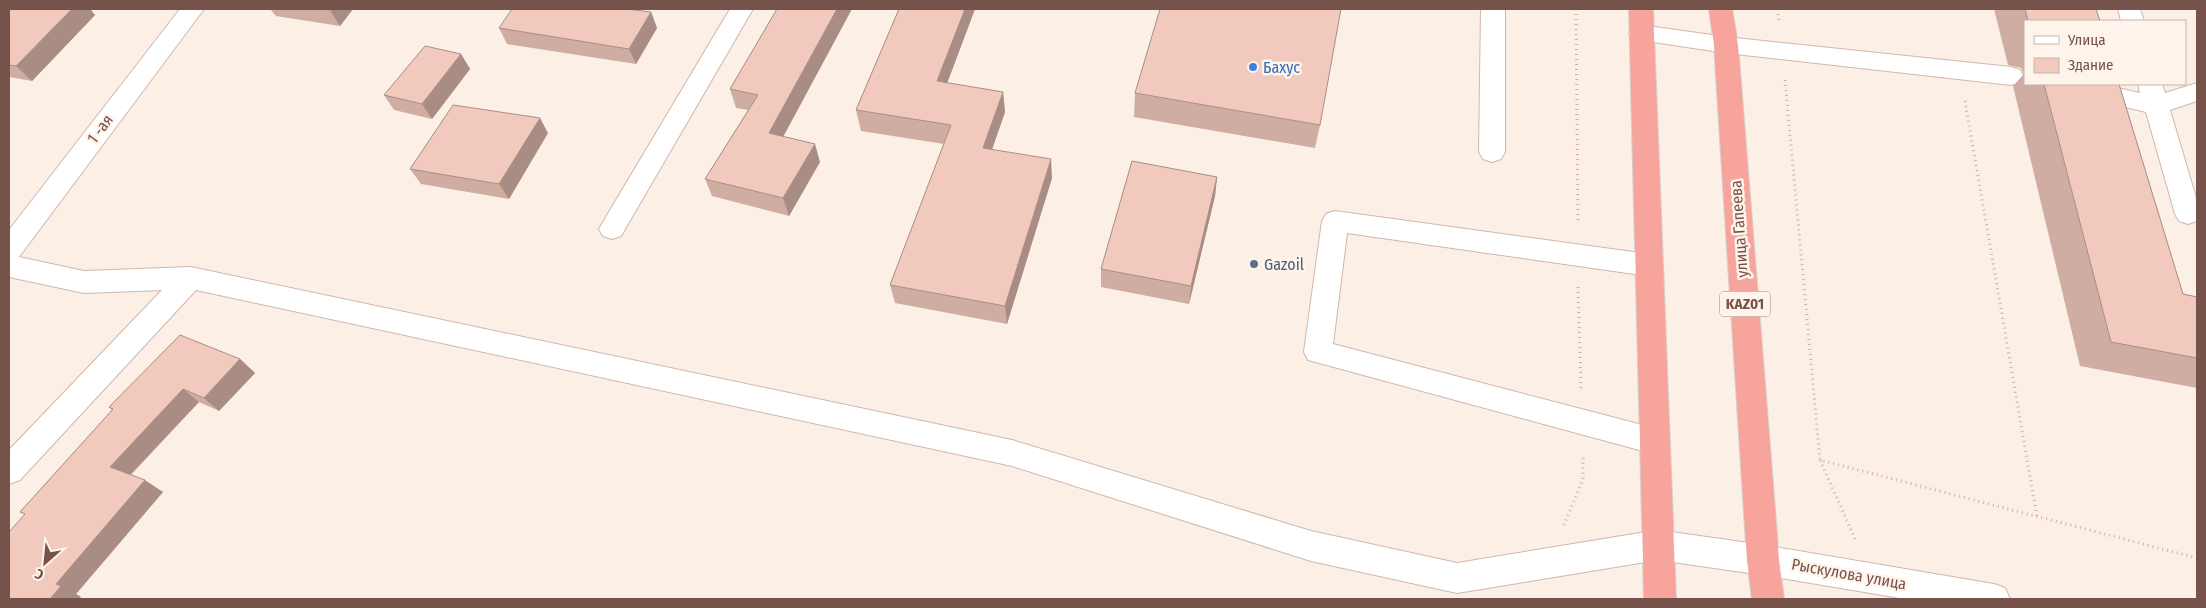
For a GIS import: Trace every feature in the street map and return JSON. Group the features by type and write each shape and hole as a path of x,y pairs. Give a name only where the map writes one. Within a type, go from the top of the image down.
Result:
{"highway":[{"name":"улица Гапеева","path":"1721,9 1726,45 1763,560 1768,599"},
{"path":"1641,21 1660,599"}],"street":[{"name":"1 -ая","path":"9,250 192,9"},
{"path":"612,228 741,9"},
{"path":"1492,152 1493,9"},
{"path":"1641,21 1726,45 2010,76"},
{"path":"2086,89 2153,94 2197,92"},
{"path":"2153,94 2188,214"},
{"path":"1648,265 1335,221 1318,352 1654,441"},
{"name":"Рыскулова улица","path":"9,266 84,282 191,278 1012,453 1311,546 1457,578 1658,545 1763,560 1994,599"},
{"path":"9,470 191,278"}],"path":[{"path":"1782,51 1820,460 1857,544"},
{"path":"1959,70 2037,516"},
{"path":"1820,460 2197,558"}],"building":[{"path":"9,9 72,9 16,66 9,65"},
{"path":"512,9 627,9 651,12 629,49 499,28"},
{"path":"777,9 837,9 769,133 815,144 783,198 705,179 758,95 730,89"},
{"path":"899,9 965,9 937,81 1003,92 983,148 1051,159 1005,306 890,285 951,125 856,110"},
{"path":"1160,9 1341,9 1320,125 1135,93"},
{"path":"2025,9 2096,9 2100,20 2028,20"},
{"path":"425,46 461,54 422,104 384,95"},
{"path":"2044,85 2119,85 2183,294 2197,297 2197,358 2111,342"},
{"path":"453,105 540,118 499,184 410,169"},
{"path":"1132,161 1217,177 1191,286 1101,269"},
{"path":"180,335 240,359 204,398 183,389 110,467 145,480 56,584 61,586 50,599 9,599 9,532 25,514 20,512 113,409 109,407"}],"place":[{"name":"Бахус","path":"1253,67"},
{"name":"Gazoil","path":"1254,264"}]}
